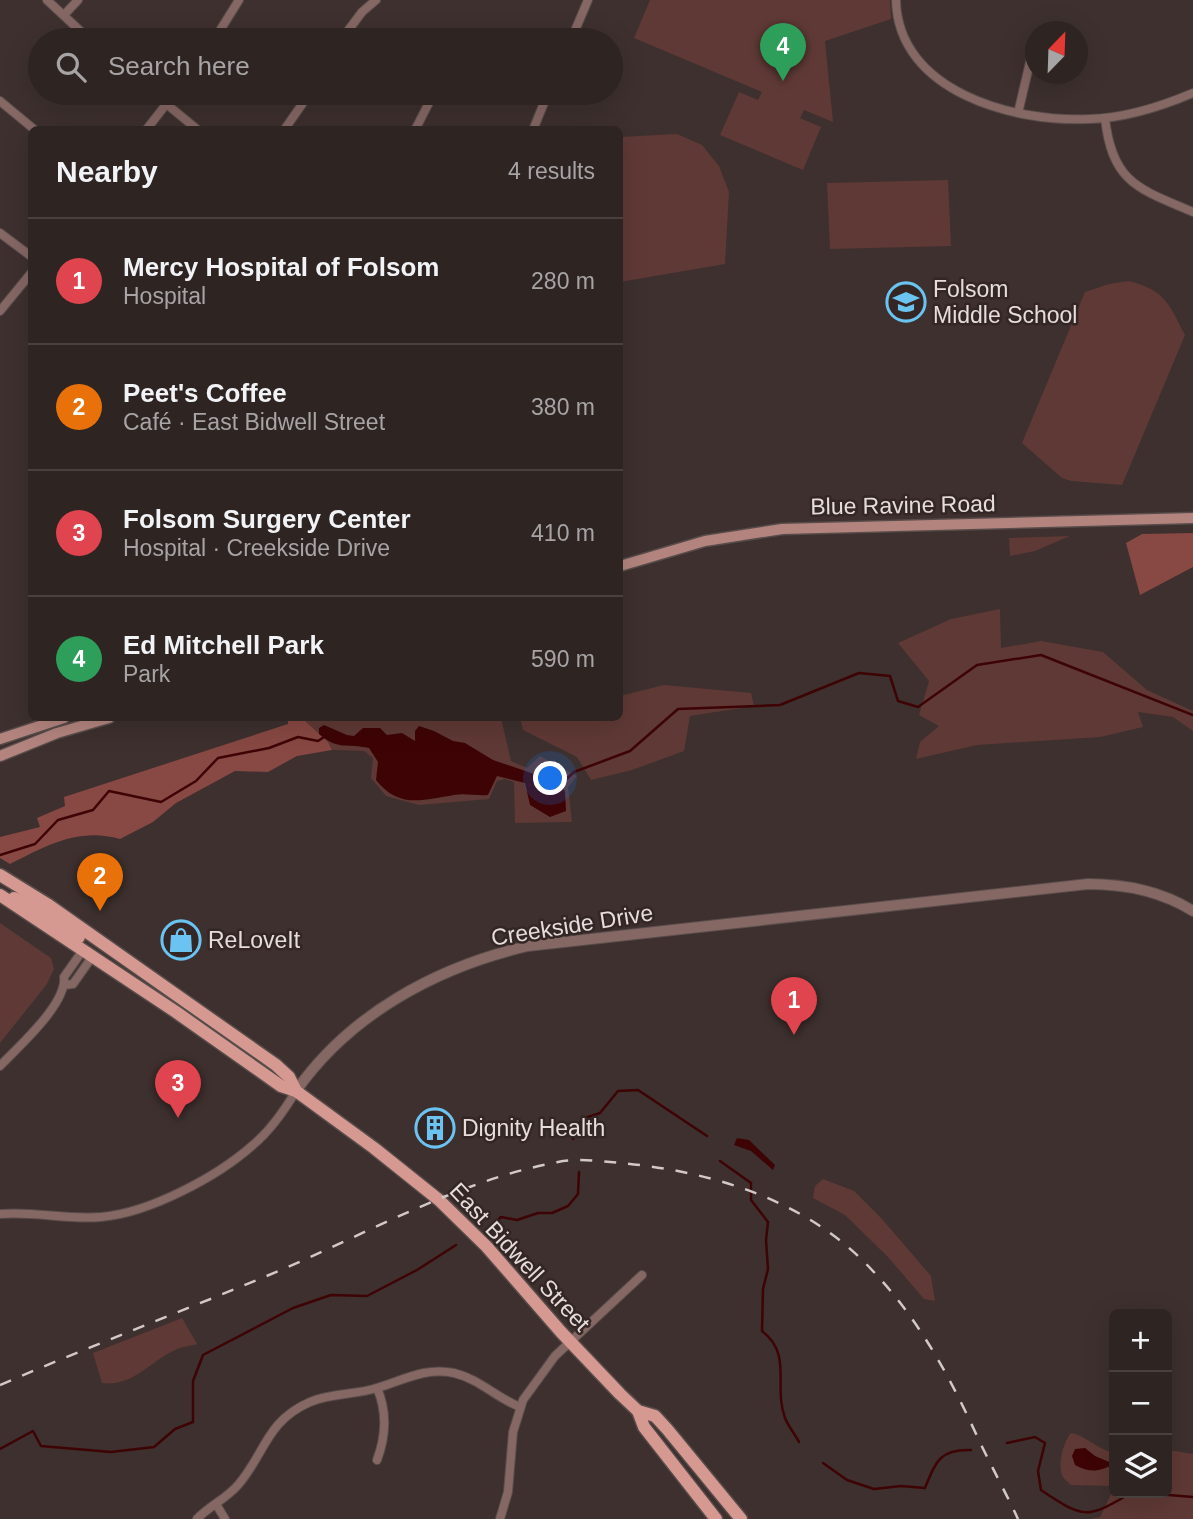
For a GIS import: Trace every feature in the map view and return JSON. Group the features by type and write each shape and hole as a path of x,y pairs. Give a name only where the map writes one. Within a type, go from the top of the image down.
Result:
{"main road":[{"name":"Blue Ravine Road","path":"623,565 705,541 782,529 1193,518"},
{"path":"0,739 57,721"},
{"path":"36,742 44,729 64,721"},
{"path":"0,756 100,721"},
{"name":"East Bidwell Street","path":"5,878 276,1065 289,1077 296,1091"},
{"path":"0,894 34,906 88,942 97,939"},
{"name":"East Bidwell Street","path":"0,894 281,1086 296,1091 385,1156 459,1218 571,1342 638,1411 644,1427 716,1519"},
{"path":"88,953 103,955 154,990 176,995"},
{"name":"East Bidwell Street","path":"638,1411 654,1416 661,1422 741,1519"}],"street":[{"path":"47,0 78,28"},
{"path":"64,15 78,0"},
{"path":"222,28 239,0"},
{"path":"350,28 376,0"},
{"path":"896,0 906,40 917,59 932,75 956,91 1018,113 1055,119 1105,118 1142,112 1193,93"},
{"path":"575,28 585,1"},
{"path":"1018,113 1025,83"},
{"path":"0,102 30,126"},
{"path":"149,126 165,105"},
{"path":"167,105 193,126"},
{"path":"287,126 302,105"},
{"path":"417,126 428,105"},
{"path":"535,126 544,105"},
{"path":"1105,118 1110,148 1126,176 1144,191 1193,212"},
{"path":"0,233 28,254"},
{"path":"0,311 28,277"},
{"name":"Creekside Drive","path":"0,1214 23,1213 82,1219 115,1216 153,1205 241,1155 269,1130 296,1091 335,1044 368,1016 411,990 458,967 528,946 1088,884 1121,885 1147,891 1193,911"},
{"path":"0,1066 42,1023 65,985 64,977 88,953"},
{"path":"500,1519 508,1492 513,1432 520,1407 545,1368 642,1275"},
{"path":"197,1519 228,1495 244,1478 270,1433 297,1409 323,1397 377,1388 417,1373 452,1373 475,1380 520,1407"},
{"path":"377,1388 382,1400 385,1426 377,1460"},
{"path":"216,1504 225,1519"}],"shaded area":[{"path":"650,0 890,0 891,19 825,41 833,122 804,110 800,118 821,127 803,170 720,135 739,92 758,100 762,92 634,38"},
{"path":"677,134 702,145 719,166 729,192 725,264 623,281 623,137"},
{"path":"948,180 951,246 830,249 827,183"},
{"path":"1129,281 1158,294 1175,315 1185,335 1122,485 1071,481 1062,478 1022,443 1085,292"},
{"path":"1193,533 1193,567 1140,595 1126,543 1142,534"},
{"path":"1070,536 1035,551 1010,556 1009,538"},
{"path":"1000,609 1001,648 1041,641 1103,652 1147,690 1193,711 1193,731 1173,717 1138,712 1143,727 1100,737 977,745 916,759 920,742 939,726 919,715 929,681 898,643 951,619"},
{"path":"664,685 751,693 754,706 690,716 684,751 632,770 591,780 577,757 523,730 521,721 623,721 623,695"},
{"path":"288,721 305,721 328,742 332,750 297,756 268,772 235,771 176,803 153,822 120,839 90,835 76,837 50,845 10,864 0,858 0,837 40,827 37,818 65,806 64,797 288,724"},
{"path":"305,721 502,721 511,761 527,768 540,756 577,776 568,787 572,822 515,823 514,782 505,779 497,781 489,799 419,805 386,796 371,778 373,758 364,751 332,750 328,742"},
{"path":"324,725 354,736 363,728 380,728 387,735 402,733 415,741 415,731 419,726 453,741 465,743 493,760 537,775 544,770 565,791 566,811 550,817 530,805 525,783 497,776 488,795 458,794 421,800 402,799 376,780 378,762 369,748 332,743 319,734 319,728"},
{"path":"0,923 51,958 54,969 47,984 0,1043"},
{"path":"737,1138 749,1140 775,1165 773,1170 751,1151 734,1145"},
{"path":"823,1179 854,1191 882,1219 931,1276 935,1301 924,1299 888,1257 845,1215 813,1198 815,1186"},
{"path":"182,1318 197,1344 175,1350 123,1381 102,1383 93,1353"},
{"path":"1071,1433 1109,1451 1109,1486 1071,1485 1063,1478 1062,1454"},
{"path":"1085,1448 1109,1462 1109,1466 1094,1470 1075,1465 1072,1456 1075,1449"},
{"path":"1172,1451 1193,1454 1193,1519 1091,1519 1100,1517 1109,1498 1172,1498"}],"waterway":[{"path":"559,786 574,772 630,751 678,709 780,705 859,673 890,676 898,701 918,707 977,665 1041,655 1193,715"},
{"path":"0,855 35,844 58,820 93,810 109,791 161,802 196,781 218,758 269,748 298,737 318,741 324,737"},
{"path":"573,1139 582,1119 600,1113 618,1091 638,1090 707,1136"},
{"path":"720,1161 751,1183 751,1200 768,1222 768,1269 763,1289 762,1331 777,1350 781,1371 782,1406 786,1421 799,1442"},
{"path":"496,1222 501,1217 517,1220 538,1213 552,1213 568,1206 578,1194 579,1172"},
{"path":"0,1449 33,1431 41,1446 111,1452 154,1447 175,1429 193,1422 193,1381 203,1355 293,1308 331,1295 367,1296 417,1270 456,1245"},
{"path":"1007,1443 1035,1437 1045,1443 1038,1471 1041,1490 1077,1511 1095,1511 1122,1498"},
{"path":"823,1463 847,1480 874,1489 901,1486 925,1488 940,1458 952,1452 971,1450"},
{"path":"1172,1495 1193,1497"}],"railway":[{"path":"0,1385 281,1270 417,1208 487,1181 566,1161 597,1161 654,1167 723,1182 787,1207 818,1224 846,1245 871,1269 903,1307 931,1348 1018,1519"}],"place":[{"name":"Ed Mitchell Park","path":"783,81"},
{"name":"Folsom Middle School","path":"906,302"},
{"name":"Peet's Coffee","path":"100,911"},
{"name":"ReLoveIt","path":"181,940"},
{"name":"Mercy Hospital of Folsom","path":"794,1035"},
{"name":"Folsom Surgery Center","path":"178,1118"},
{"name":"Dignity Health","path":"435,1128"}]}
